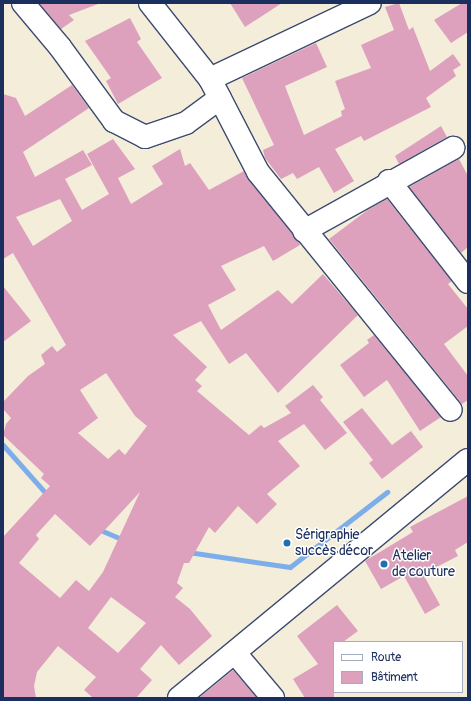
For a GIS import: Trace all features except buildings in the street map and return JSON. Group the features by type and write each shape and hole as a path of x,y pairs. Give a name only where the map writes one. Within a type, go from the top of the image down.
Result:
{"street":[{"path":"23,3 60,47 114,121 146,137 186,123 215,88 370,3"},
{"path":"150,3 215,88 258,172 304,231 451,410"},
{"path":"304,231 389,181 453,148"},
{"path":"389,181 468,282"},
{"path":"179,698 468,460"},
{"path":"235,653 273,698"}],"waterway":[{"path":"3,445 49,497"},
{"path":"188,552 290,567 387,492"},
{"path":"98,529 124,540"}],"place":[{"name":"Sérigraphie succès décor","path":"287,543"},
{"name":"Atelier de couture","path":"384,564"}]}
